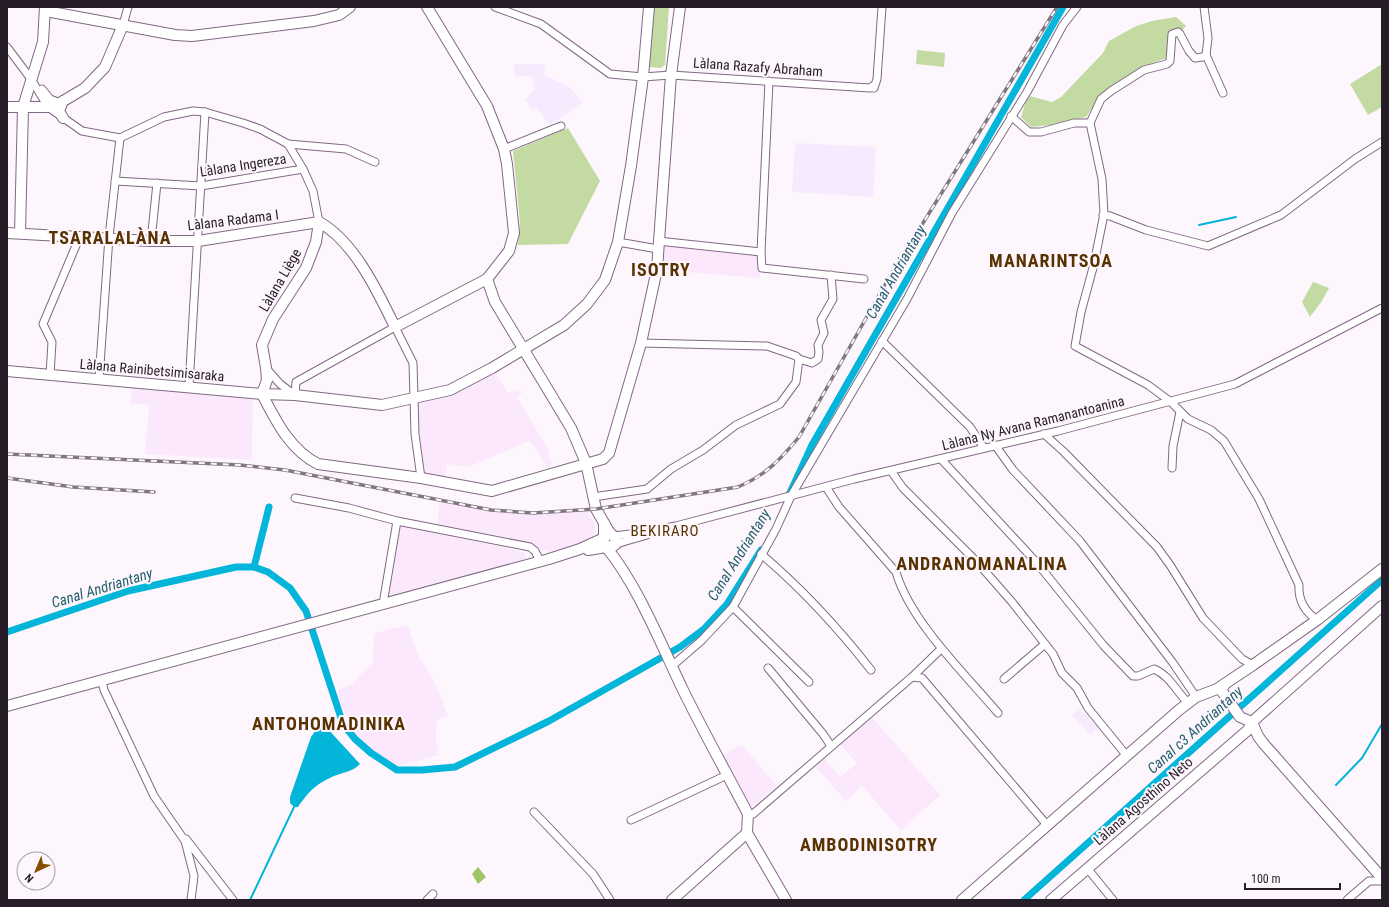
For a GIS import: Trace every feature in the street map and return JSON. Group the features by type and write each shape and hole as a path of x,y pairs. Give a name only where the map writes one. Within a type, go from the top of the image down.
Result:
{"street":[{"path":"7,107 48,107 62,102 85,88 105,67 123,25 128,7"},
{"path":"20,233 23,107 43,42 45,9 175,35 192,36 314,21 339,15 350,7"},
{"path":"295,395 296,382 395,327 487,279 509,251 514,233 504,149 487,106 427,7"},
{"name":"Làlana Razafy Abraham","path":"495,7 541,24 610,74 643,77 671,75 870,88 873,86 874,88 877,80 882,7"},
{"name":"Làlana Rainibetsimisaraka","path":"7,371 189,386 262,394 295,395 382,405 414,399 453,388 492,368 564,325 587,304 605,280 618,242 631,166 643,77 649,7"},
{"path":"262,394 293,446 306,458 318,464 421,478 492,492 603,459 609,453 641,343 657,269 671,75 680,7"},
{"path":"672,666 702,640 733,607 776,529 792,496 907,299 952,213 1038,73 1064,25 1077,7"},
{"path":"1204,7 1208,38 1206,55 1223,94"},
{"path":"1206,55 1195,58 1189,52 1180,34 1173,33 1170,41 1170,60 1167,64 1144,70 1112,90 1101,99 1092,121 1107,216 1075,346 1148,385 1171,402 1188,419 1211,430 1224,441 1259,499 1299,585 1298,596 1308,614 1317,620"},
{"path":"7,47 31,79 48,107 82,131 120,138 164,117 193,111 205,112 260,129 288,144 346,149 375,162"},
{"path":"36,66 36,76 44,93 54,101 62,102"},
{"path":"769,81 761,252 762,268 864,279"},
{"path":"62,102 59,111 63,118"},
{"path":"189,386 205,112"},
{"path":"1011,116 1029,132 1040,132 1074,123 1092,121"},
{"path":"504,149 561,126"},
{"path":"99,379 109,237 120,138"},
{"path":"1107,216 1146,230 1208,246 1281,215 1352,161 1382,142"},
{"name":"Làlana Liège","path":"262,394 266,380 266,368 262,345 273,319 306,268 316,242 319,222 313,192 303,169 288,144"},
{"name":"Làlana Ingereza","path":"115,181 201,186 303,169"},
{"path":"151,241 156,183"},
{"path":"319,222 332,229 372,280 413,363 415,434 421,478"},
{"name":"Làlana Radama I","path":"7,233 109,237 151,241 198,240 319,222"},
{"path":"50,375 52,342 43,324 80,236"},
{"path":"618,242 761,252"},
{"path":"641,343 767,346 812,363 818,359 818,345 824,333 821,320 833,299 831,275"},
{"path":"487,279 495,302 571,428 586,463 596,509 604,523 605,530 616,558 748,814 747,833 786,900"},
{"name":"Làlana Ny Avana Ramanantoanina","path":"610,541 676,526 826,487 1044,434 1171,402 1235,384 1382,308"},
{"path":"882,341 970,428 984,448"},
{"path":"593,497 647,489 671,469 703,450 736,425 780,404 796,382 799,359"},
{"path":"266,368 280,384 295,395"},
{"path":"1172,468 1173,446 1180,412"},
{"path":"1044,434 1073,461 1157,547 1203,618 1242,659 1253,665"},
{"path":"995,445 1013,470 1080,541 1173,663 1192,700"},
{"path":"941,459 1037,563 1104,646 1133,676 1138,676 1154,669 1167,678 1192,700"},
{"path":"891,471 903,488 977,562 1012,602 1053,654 1062,673 1077,688 1088,708 1127,756"},
{"path":"826,487 839,507 896,572 900,585 941,649 998,713"},
{"path":"296,498 349,508 397,521 530,547 545,560"},
{"path":"383,604 397,521"},
{"path":"7,706 300,628 323,620 545,560 565,558 597,548 610,541"},
{"path":"761,554 779,570 852,646 870,670"},
{"path":"962,900 1192,700 1221,687 1253,665 1317,620 1382,569"},
{"name":"Làlana Agosthino Neto","path":"1051,900 1246,723 1382,606"},
{"path":"733,607 809,682"},
{"path":"1004,679 1045,644"},
{"path":"748,814 753,814 912,677 941,649"},
{"path":"768,668 824,734 831,746"},
{"path":"912,677 922,678 1047,825"},
{"path":"102,681 104,690 132,752 154,796 233,900"},
{"path":"1221,687 1231,706 1381,881"},
{"path":"631,820 727,775"},
{"path":"534,812 593,874 610,900"},
{"path":"672,900 747,833"},
{"path":"183,836 194,876 191,900"},
{"path":"1087,868 1113,900"},
{"path":"1347,900 1369,881 1381,881"},
{"path":"427,900 433,894"}],"shaded area":[{"path":"514,64 545,64 544,75 569,87 583,102 550,125 536,108 531,109 525,100 535,89 532,76 515,77"},
{"path":"795,143 876,147 873,197 792,192"},
{"name":"ISOTRY","path":"660,242 760,253 760,278 659,270"},
{"path":"494,372 508,393 515,389 518,392 520,390 522,393 517,397 550,452 548,454 553,464 547,468 534,446 529,441 468,467 447,464 445,478 421,476 415,402"},
{"path":"132,386 253,395 252,460 145,454 149,405 131,404"},
{"path":"440,501 491,510 533,513 586,510 596,525 593,536 583,545 553,552 437,526"},
{"path":"399,525 524,552 527,561 387,599"},
{"path":"408,626 419,658 425,665 438,690 448,716 437,720 436,741 439,755 396,766 380,758 355,734 341,706 337,690 351,685 373,662 374,634 391,628"},
{"path":"1079,708 1098,728 1090,735 1072,715"},
{"path":"870,715 940,795 901,830 862,786 846,801 816,767 825,759 840,777 857,763 839,743"},
{"path":"742,745 777,786 748,810 720,756"}],"green space":[{"path":"652,7 669,7 665,65 661,68 650,67 649,64"},
{"path":"1176,17 1186,26 1182,31 1173,32 1167,58 1131,73 1121,80 1103,95 1086,117 1050,125 1031,127 1021,117 1026,101 1030,96 1052,102 1061,97 1103,53 1109,41 1136,26 1152,21"},
{"path":"917,50 945,53 944,67 916,64"},
{"path":"1382,64 1382,107 1368,115 1350,84"},
{"path":"568,128 600,181 568,244 518,245 520,223 513,151"},
{"path":"1313,282 1329,288 1322,301 1310,317 1302,302"},
{"path":"478,867 486,877 478,884 472,874"}],"water":[{"path":"322,725 326,727 360,764 351,770 322,782 309,792 298,807 294,807 290,803 290,797 311,737 318,727"}],"waterway":[{"name":"Canal Andriantany","path":"789,495 812,445 1063,7"},
{"path":"1199,225 1236,217"},
{"name":"Canal Andriantany","path":"254,567 269,507"},
{"name":"Canal Andriantany","path":"7,632 128,591 236,567 254,567 268,572 290,588 306,611 343,724 355,739 371,753 397,770 422,770 455,767 549,721 680,647 704,629 727,604 761,550"},
{"name":"Canal c3 Andriantany","path":"1024,900 1382,580"},
{"path":"1336,785 1362,758 1382,724"},
{"path":"250,900 294,807"}],"railway":[{"path":"7,454 240,465 285,470 491,510 533,513 596,509 738,487 765,472 799,437 887,281 1057,7"},
{"path":"7,478 73,487 154,492"}],"district":[{"name":"TSARALALÀNA","path":"110,237"},
{"name":"MANARINTSOA","path":"1051,260"},
{"name":"ISOTRY","path":"661,269"},
{"name":"BEKIRARO","path":"665,531"},
{"name":"ANDRANOMANALINA","path":"982,563"},
{"name":"ANTOHOMADINIKA","path":"329,723"},
{"name":"AMBODINISOTRY","path":"869,844"}]}
